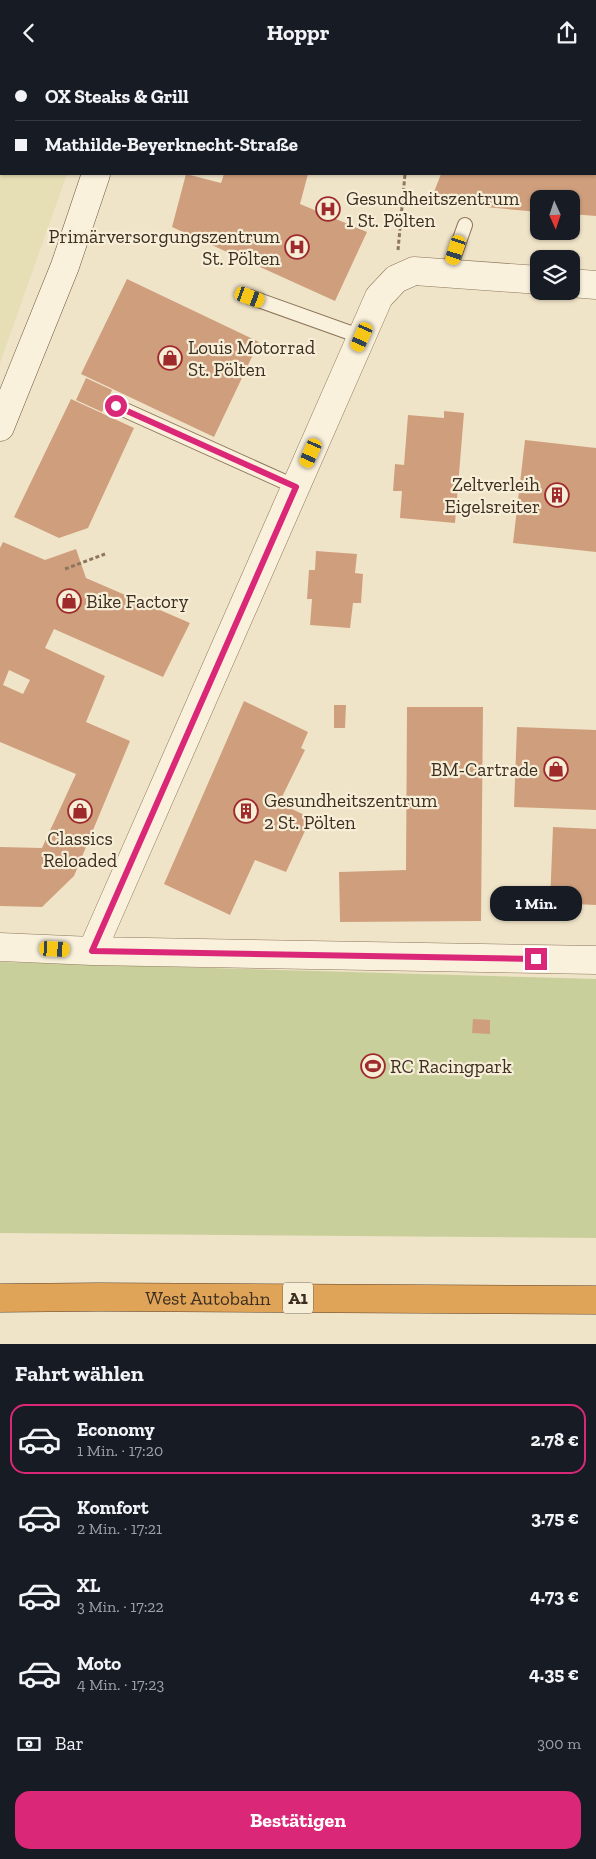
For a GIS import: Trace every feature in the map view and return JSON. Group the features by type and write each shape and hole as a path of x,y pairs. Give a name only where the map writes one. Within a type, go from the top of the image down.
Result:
{"highway":[{"name":"West Autobahn","path":"0,1298 596,1300"}],"street":[{"path":"0,427 65,266 96,175"},
{"path":"92,951 379,297 396,279 414,271 530,279"},
{"path":"580,284 596,285"},
{"path":"0,947 92,951 596,960"}],"lane":[{"path":"448,273 464,225"},
{"path":"250,297 362,337"},
{"path":"116,406 296,487"}],"path":[{"path":"396,279 405,175"},
{"path":"65,569 105,554"}],"shaded area":[{"path":"0,175 67,175 0,363"}],"green space":[{"path":"0,962 596,979 596,1238 0,1233"}],"building":[{"path":"186,175 221,183 224,175 308,175 300,204 367,232 335,301 172,227"},
{"path":"441,175 596,175 596,216 580,215 580,190 530,190 530,211 430,202"},
{"name":"Louis Motorrad St. Pölten","path":"127,279 259,342 214,437 81,374"},
{"path":"86,378 112,390 102,412 76,400"},
{"path":"71,399 134,428 88,528 59,538 14,517"},
{"path":"444,411 464,413 455,523 400,518 402,491 393,491 395,464 404,465 408,415 444,418"},
{"name":"Zeltverleih Eigelsreiter","path":"525,440 596,448 596,552 513,543"},
{"path":"3,542 45,560 76,549 86,578 190,623 163,677 54,629 45,648 105,676 86,722 130,741 74,876 42,907 0,906 0,847 42,848 76,774 0,742 0,548","holes":["9,670 30,680 23,694 3,685"]},
{"path":"316,551 357,554 355,573 363,574 361,603 353,603 350,628 310,625 312,599 307,599 309,570 315,570"},
{"name":"Gesundheitszentrum 2 St. Pölten","path":"244,701 308,732 301,748 305,750 279,803 311,818 286,872 255,860 230,915 164,884"},
{"path":"334,705 346,705 345,728 334,728"},
{"path":"407,707 483,707 481,921 340,922 339,872 406,870"},
{"name":"BM-Cartrade","path":"517,727 596,730 596,810 514,807"},
{"path":"553,827 596,829 596,905 550,903"},
{"path":"473,1019 490,1020 490,1034 472,1033"}],"place":[{"name":"Gesundheitszentrum 1 St. Pölten","path":"328,209"},
{"name":"Primärversorgungszentrum St. Pölten","path":"297,247"},
{"name":"Louis Motorrad St. Pölten","path":"170,358"},
{"name":"Zeltverleih Eigelsreiter","path":"557,495"},
{"name":"Bike Factory","path":"69,601"},
{"name":"BM-Cartrade","path":"556,769"},
{"name":"Classics Reloaded","path":"80,811"},
{"name":"Gesundheitszentrum 2 St. Pölten","path":"246,811"},
{"name":"RC Racingpark","path":"373,1066"}],"route":[{"path":"116,406 296,487 92,951 536,959"}]}
